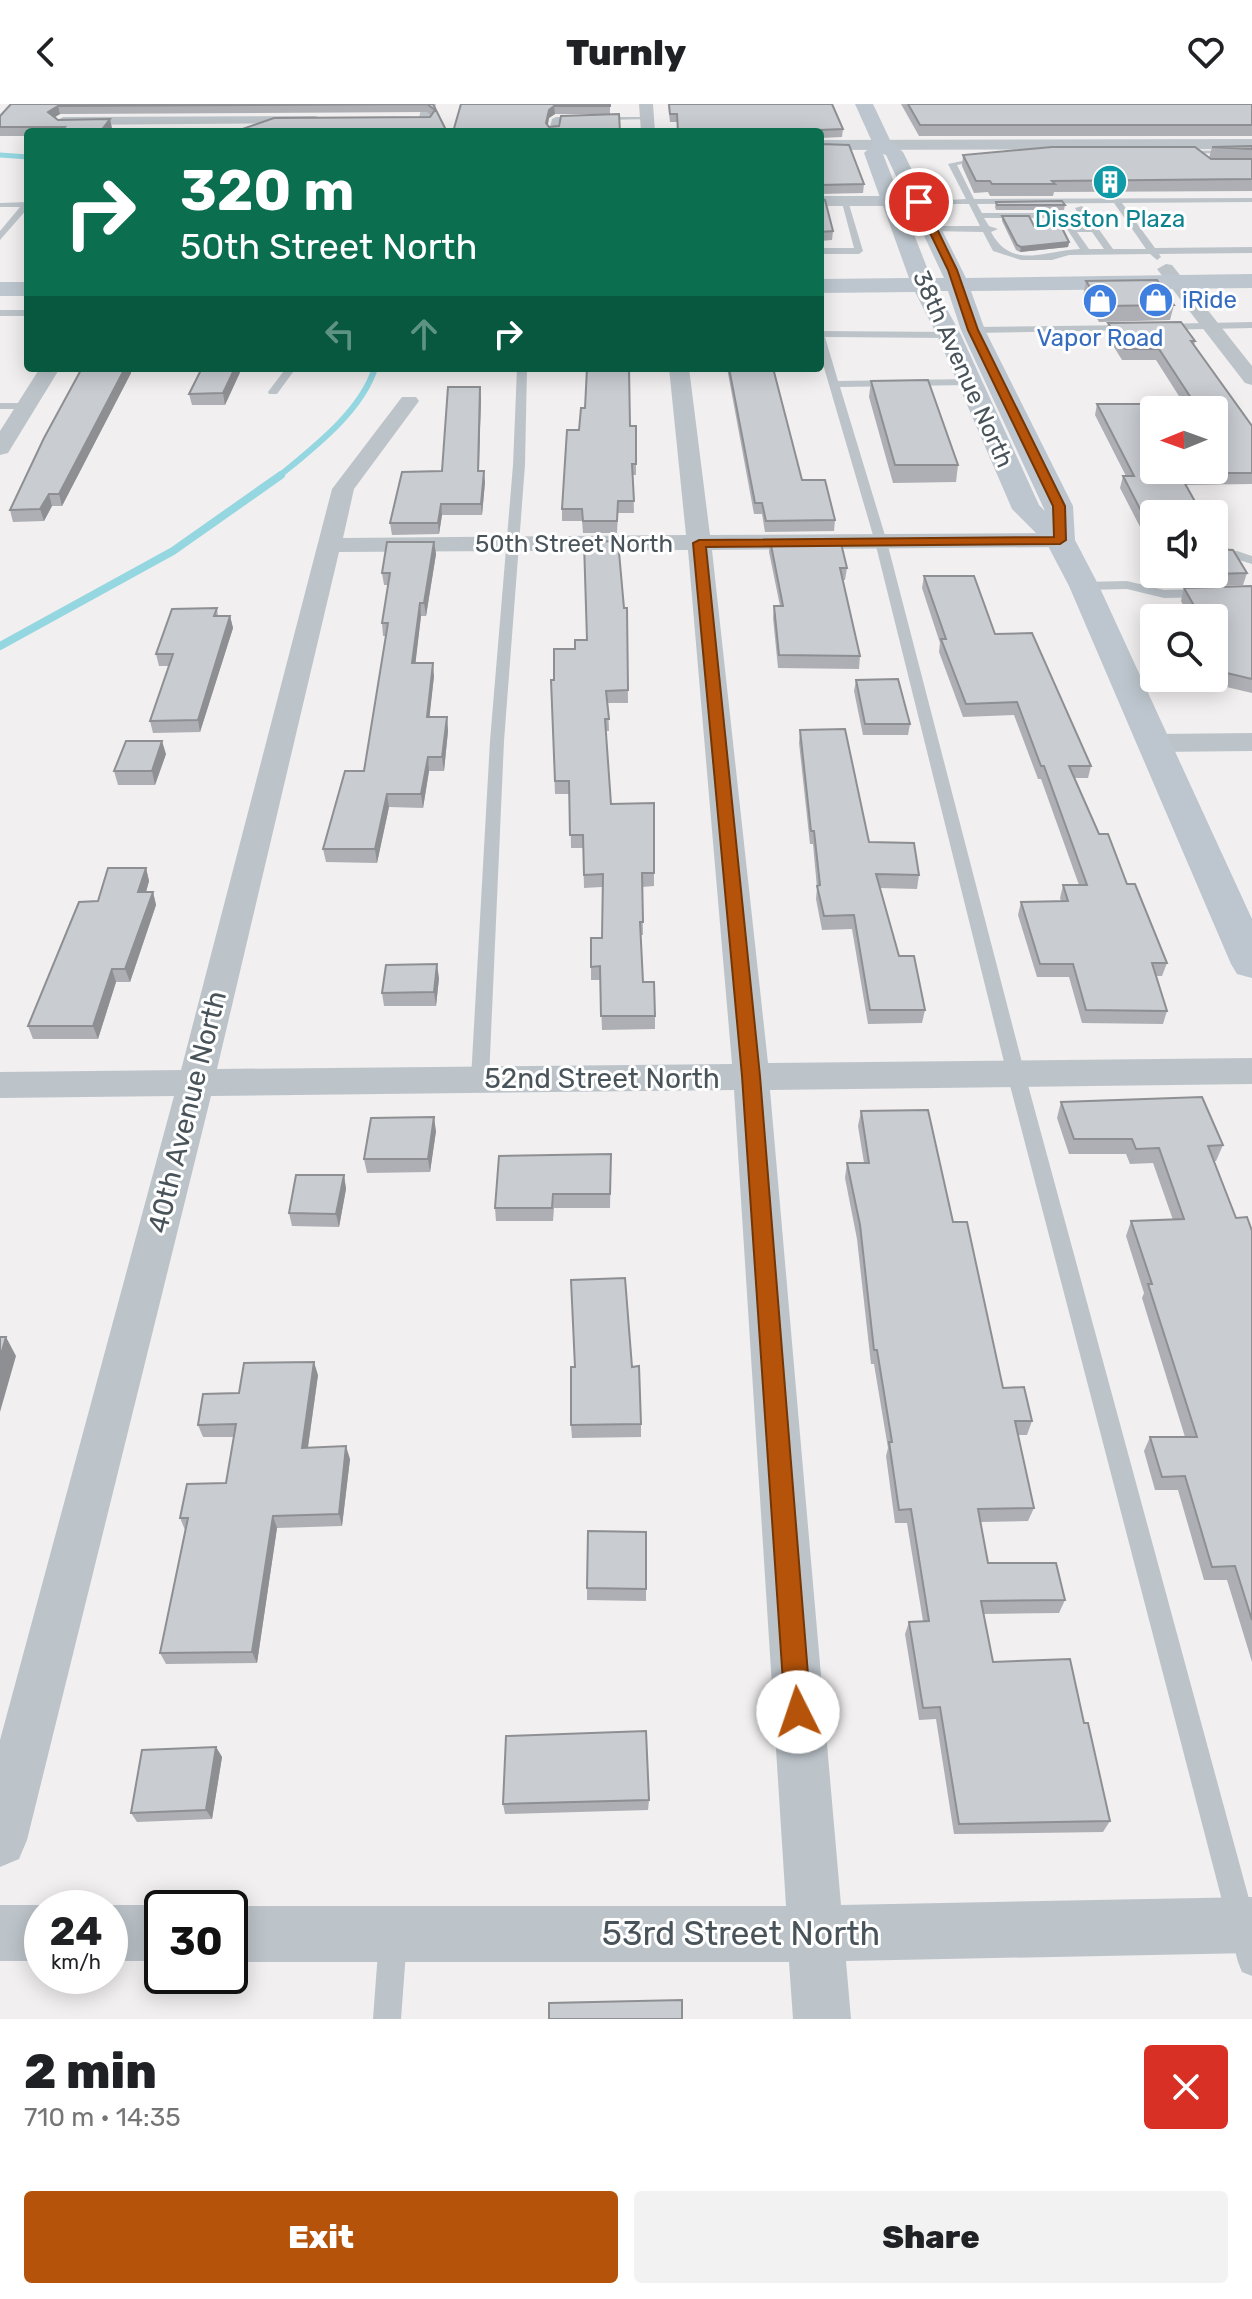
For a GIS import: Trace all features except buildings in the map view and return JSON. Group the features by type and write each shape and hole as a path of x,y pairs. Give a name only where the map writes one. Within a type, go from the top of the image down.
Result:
{"main road":[{"name":"38th Avenue North","path":"864,104 883,145 894,152 955,277 969,382 1026,509 1060,540 1084,586 1252,964"},
{"name":"38th Avenue North","path":"883,145 873,153 920,278 961,332 1059,506 1060,540"},
{"path":"824,286 920,278 1165,268 1252,268"},
{"path":"1165,268 1252,281"},
{"path":"824,271 920,278"},
{"path":"0,274 24,274"},
{"path":"0,289 24,289"}],"street":[{"path":"206,126 219,104"},
{"path":"60,121 206,126 336,120"},
{"path":"824,145 1252,144"},
{"path":"824,201 890,201"},
{"path":"1165,268 1252,379"},
{"path":"0,448 47,372"},
{"path":"679,372 751,1076 822,2019"},
{"name":"40th Avenue North","path":"0,1840 196,1081 343,489 409,401"},
{"name":"50th Street North","path":"329,545 1060,540"},
{"path":"1155,743 1252,742"},
{"name":"52nd Street North","path":"0,1085 1252,1071"},
{"path":"0,1933 24,1933"},
{"name":"53rd Street North","path":"248,1934 1249,1937"}],"lane":[{"path":"554,128 556,119 647,118"},
{"path":"1034,155 1252,152"},
{"path":"1196,153 1208,165"},
{"path":"994,169 988,158 952,164 979,216 998,229 1008,249 1006,257 1071,256 1086,251 1110,251 1165,268 1252,250"},
{"path":"919,202 1252,200"},
{"path":"824,251 859,251 844,201"},
{"path":"1075,201 1110,251"},
{"path":"1116,201 1165,268"},
{"path":"0,205 24,204"},
{"path":"0,237 24,208"},
{"path":"1065,211 1082,215"},
{"path":"1037,223 1047,212"},
{"path":"979,216 1037,223 1082,215"},
{"path":"1,218 8,227"},
{"path":"932,229 998,229"},
{"path":"1086,251 1066,229 1094,229"},
{"path":"1046,249 1071,256"},
{"path":"0,313 24,313"},
{"path":"824,335 1252,325"},
{"path":"824,349 881,542 1016,1074 1249,1937"},
{"path":"273,392 288,372"},
{"path":"480,1079 511,543 519,465 522,372"},
{"path":"834,384 969,382"},
{"path":"0,406 26,406"},
{"path":"1228,555 1252,560"},
{"path":"1084,586 1127,585 1164,594 1252,592"},
{"path":"387,2019 393,1934"}],"waterway":[{"path":"0,155 24,157"},
{"path":"278,477 347,414 359,400 373,372"},
{"path":"0,646 173,551 281,475"}],"place":[{"name":"Disston Plaza","path":"1110,182"},
{"name":"iRide","path":"1156,300"},
{"name":"Vapor Road","path":"1100,301"}],"route":[{"path":"798,1712 751,1076 699,543 1060,540 1059,506 973,330 952,270 919,202"}]}
